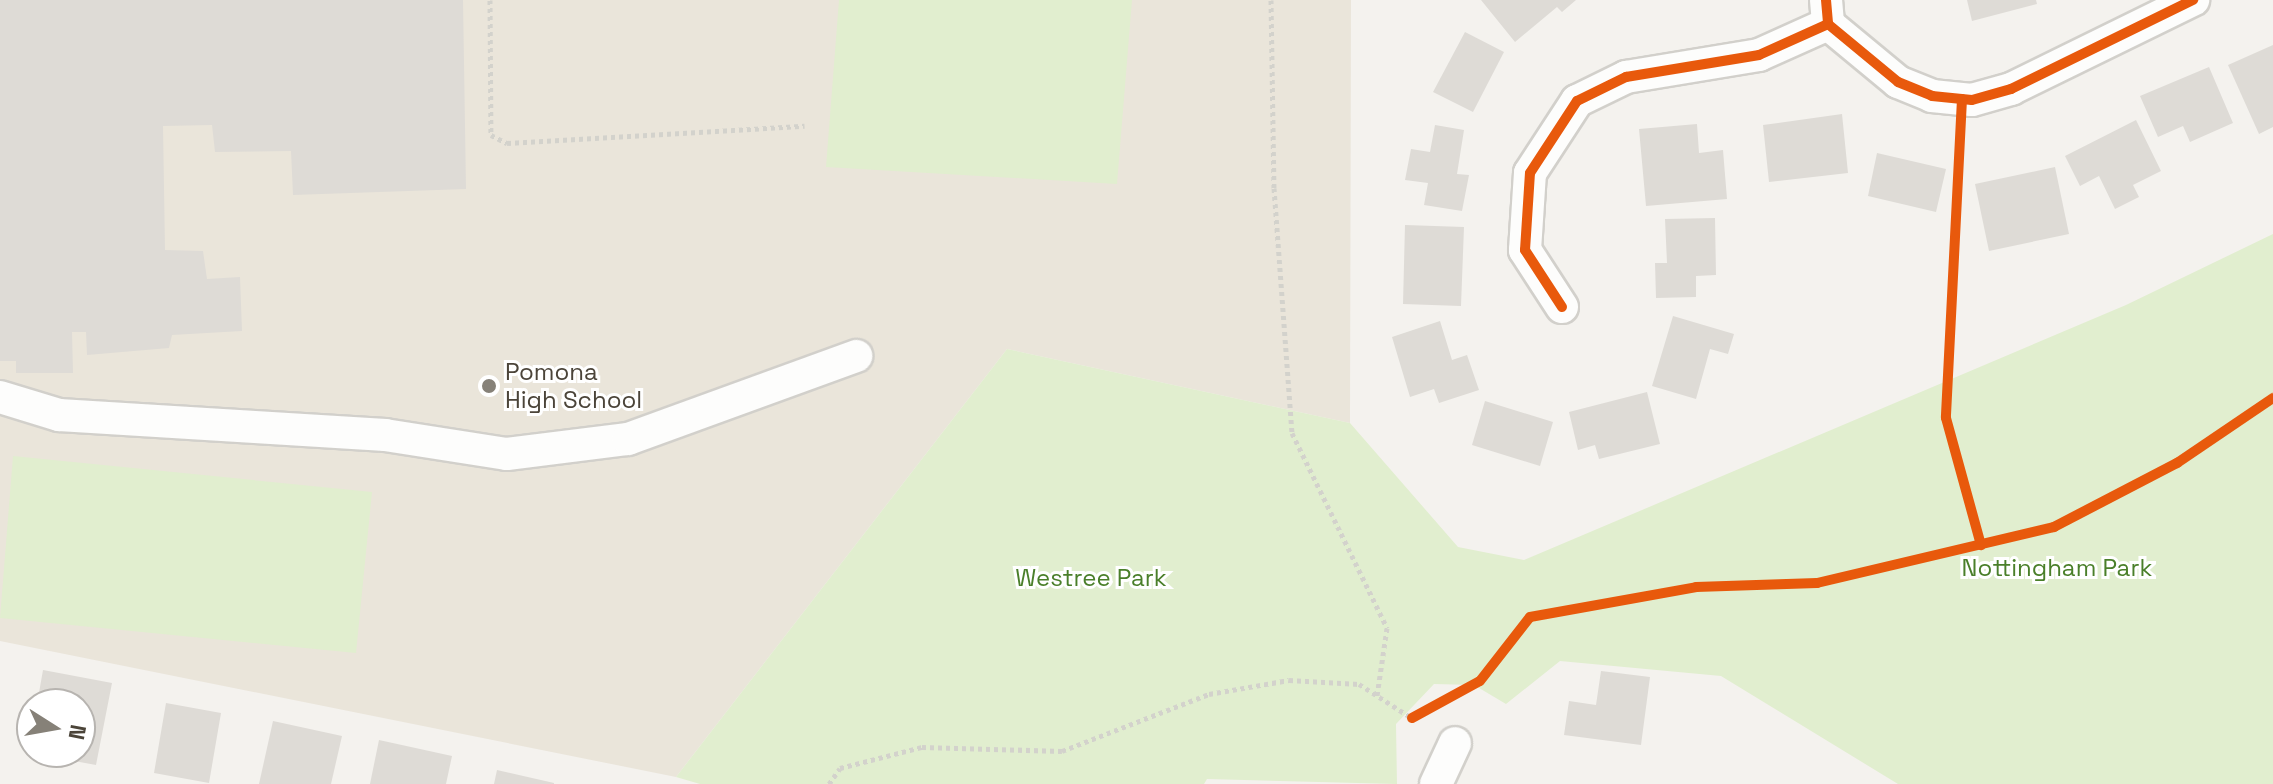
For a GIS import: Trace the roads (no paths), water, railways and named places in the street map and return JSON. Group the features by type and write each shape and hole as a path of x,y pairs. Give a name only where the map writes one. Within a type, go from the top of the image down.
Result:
{"street":[{"path":"1562,307 1525,250 1530,173 1577,101 1626,77 1759,55 1827,12 1898,82 1932,96 1972,100 2011,89 2193,0"},
{"path":"0,397 59,415 385,435 507,454 628,439 856,356"},
{"path":"1436,784 1455,743"}],"place":[{"name":"Pomona High School","path":"489,386"}],"park label":[{"name":"Nottingham Park","path":"2057,568"},
{"name":"Westree Park","path":"1091,578"}]}
